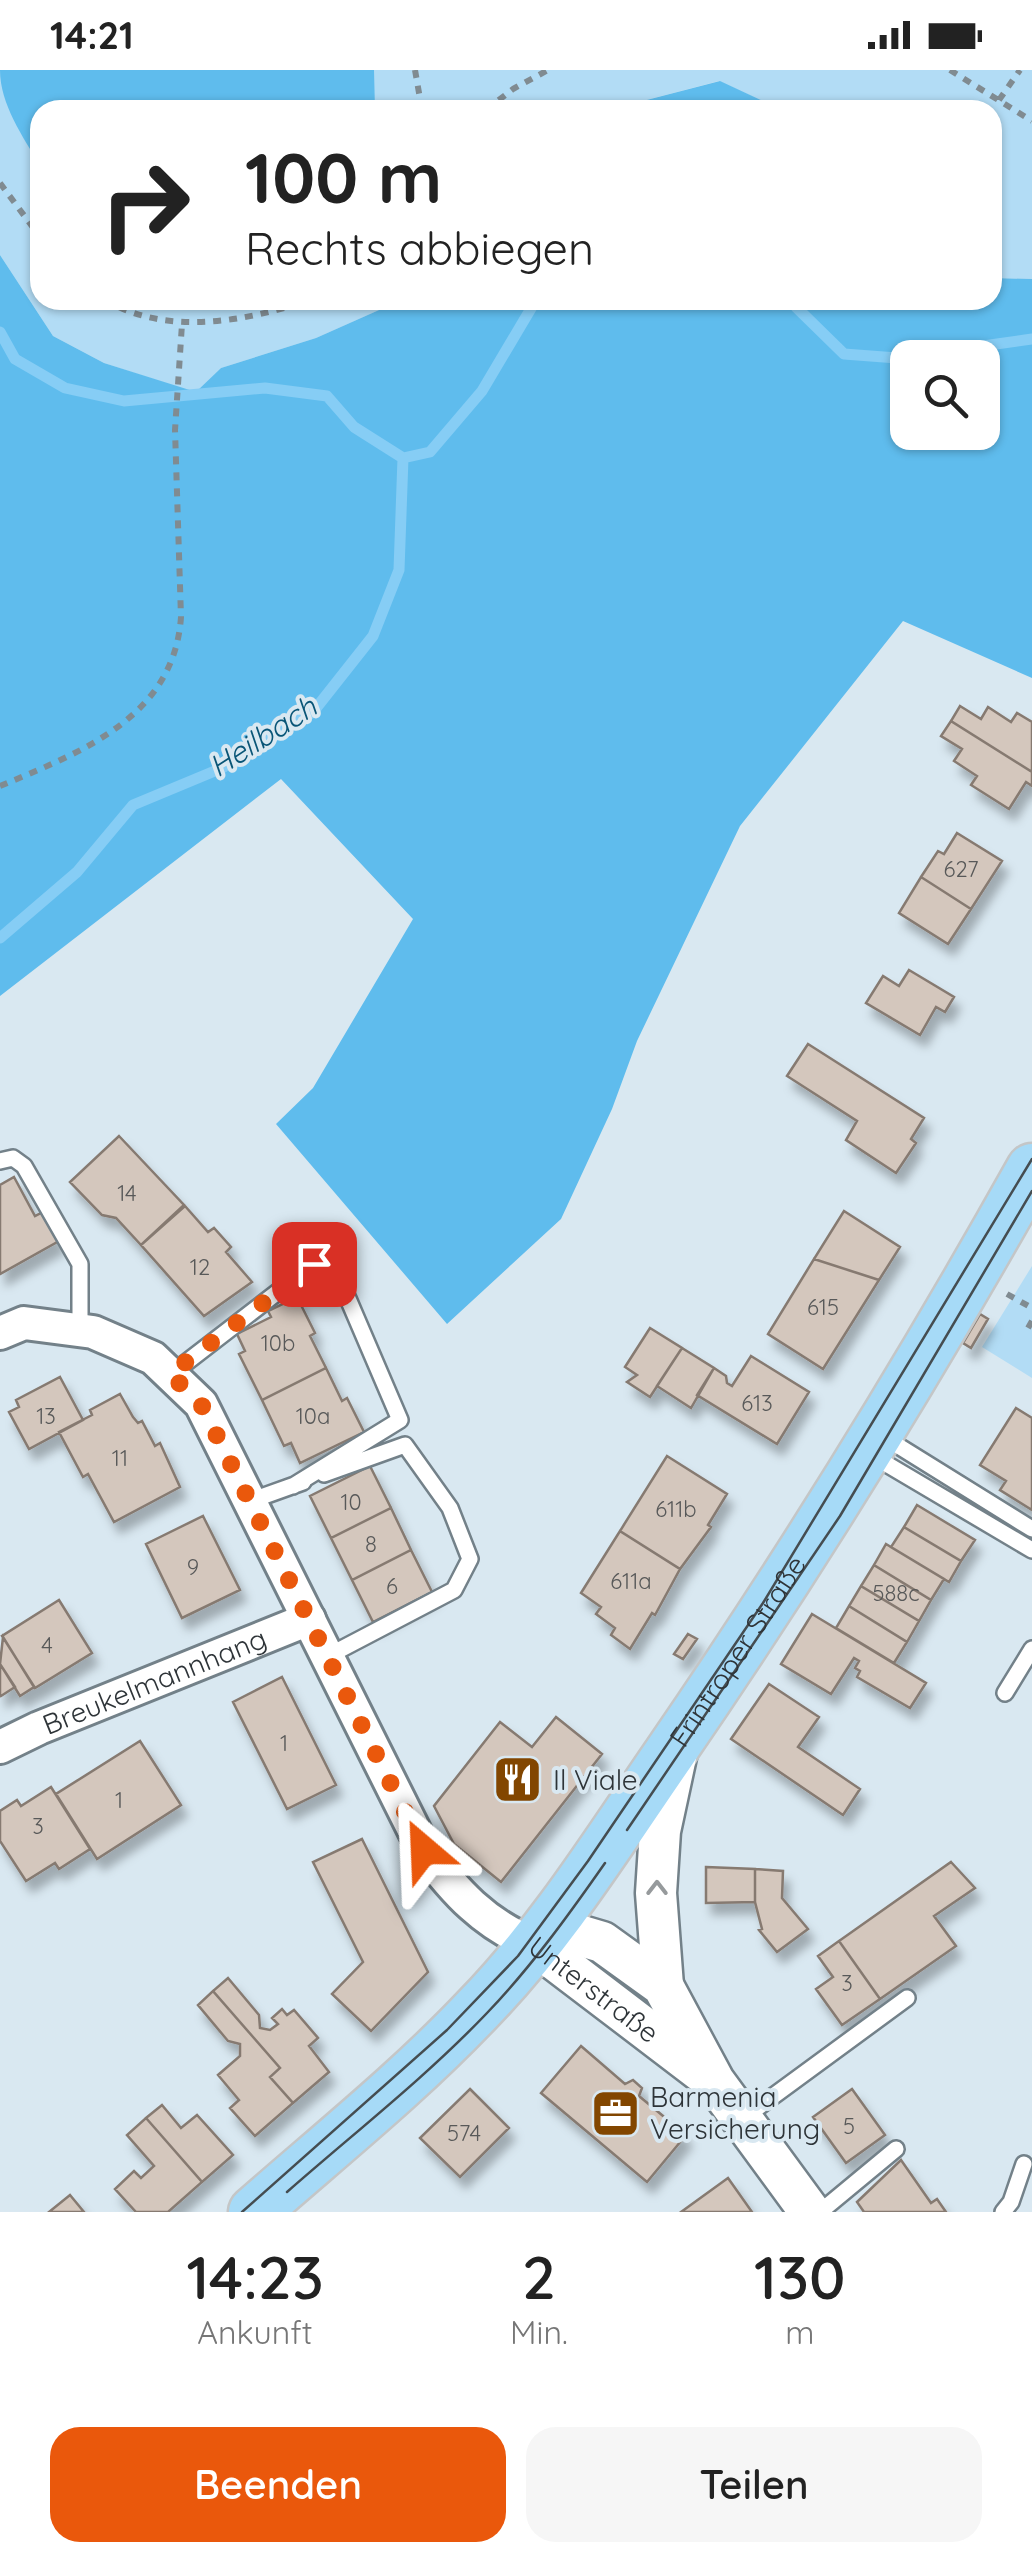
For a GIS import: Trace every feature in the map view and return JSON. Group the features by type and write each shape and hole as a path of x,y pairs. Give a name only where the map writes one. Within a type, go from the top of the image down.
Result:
{"main road":[{"name":"Frintroper Straße","path":"254,2212 480,2008 534,1944 768,1607 974,1274 1032,1169"}],"street":[{"path":"0,1334 24,1323 93,1332 153,1358 201,1404 424,1850 472,1907 496,1925 534,1944"},
{"name":"Breukelmannhang","path":"0,1747 38,1728 309,1619"},
{"path":"663,1986 656,1892 660,1831 680,1738"},
{"name":"Unterstraße","path":"534,1944 576,1934 602,1942 663,1986 714,2081 810,2212"},
{"name":"Unterstraße","path":"534,1944 714,2081"}],"lane":[{"path":"0,1161 13,1158 24,1166 71,1244 80,1264 80,1330"},
{"path":"170,1374 314,1264 340,1280 400,1420 293,1486"},
{"path":"870,1442 1032,1529"},
{"path":"870,1442 1032,1550"},
{"path":"250,1501 406,1445 450,1508 470,1559 454,1590 328,1656"},
{"path":"1004,1693 1032,1649"},
{"path":"742,2118 907,1998"},
{"path":"820,2212 896,2149"},
{"path":"1003,2212 1011,2202 1024,2164"}],"path":[{"path":"415,70 420,100"},
{"path":"499,100 548,70"},
{"path":"950,70 999,100 1020,70"},
{"path":"1002,102 1032,121"},
{"path":"0,183 30,224"},
{"path":"126,310 140,317 182,324 270,310"},
{"path":"0,786 102,737 130,718 156,693 170,669 179,644 181,617 176,430 182,324"},
{"path":"1032,1321 1028,1328 1032,1331"}],"shaded area":[{"path":"0,70 1032,70 1032,279 1002,278 1002,100 760,100 719,81 646,100 30,100 30,301 0,255"},
{"path":"0,70 374,70 375,100 30,100 30,148 8,108"},
{"path":"720,81 761,100 647,100"},
{"path":"0,255 30,301 30,310 36,310 53,336 104,363 196,392 221,368 316,338 379,310 1002,310 1002,278 1032,279 1032,678 903,621 740,826 637,1041 612,1109 561,1219 447,1324 276,1124 313,1088 413,919 281,779 0,996"},
{"path":"36,310 379,310 316,338 221,368 196,393 104,363 53,336"},
{"path":"1032,1266 1032,1378 982,1347"}],"building":[{"path":"960,706 981,719 988,707 1011,722 1017,713 1032,722 1032,772 951,721"},
{"path":"951,721 1032,772 1032,786 1026,782 1009,809 971,785 977,776 954,761 962,749 941,736"},
{"path":"957,833 1002,861 971,909 921,877 938,851 944,854"},
{"path":"921,877 971,909 948,944 899,913"},
{"path":"909,970 954,997 945,1012 936,1007 920,1035 866,1003 883,976 899,986"},
{"path":"808,1044 924,1118 911,1139 916,1143 896,1173 846,1140 857,1121 787,1076"},
{"path":"119,1136 184,1205 141,1245 116,1218 102,1215 70,1182"},
{"path":"14,1177 35,1216 43,1212 59,1241 0,1274 0,1185"},
{"path":"185,1206 208,1232 214,1228 231,1247 226,1252 252,1282 204,1316 141,1245"},
{"path":"844,1211 900,1247 879,1280 814,1259"},
{"path":"814,1259 879,1280 823,1369 768,1334"},
{"path":"297,1297 315,1333 310,1336 326,1368 262,1400 239,1354 245,1351 237,1334 271,1317 268,1311"},
{"path":"980,1314 988,1319 971,1348 963,1343"},
{"path":"650,1328 682,1348 650,1397 627,1382 637,1375 625,1367"},
{"path":"682,1348 714,1368 691,1408 657,1386"},
{"path":"751,1356 809,1392 777,1444 697,1395 714,1368 732,1386"},
{"path":"326,1368 342,1401 347,1398 364,1432 300,1463 291,1443 284,1446 262,1400"},
{"path":"60,1377 83,1420 29,1449 9,1412 19,1407 16,1400"},
{"path":"120,1394 133,1417 138,1423 142,1421 155,1446 160,1443 180,1487 114,1522 59,1432 92,1415 90,1410"},
{"path":"1016,1408 1032,1418 1032,1510 1000,1490 1006,1481 980,1465"},
{"path":"667,1456 727,1494 708,1525 711,1527 680,1569 620,1531"},
{"path":"370,1466 391,1508 331,1538 310,1496"},
{"path":"917,1505 975,1540 961,1561 904,1527"},
{"path":"391,1508 411,1550 352,1580 331,1538"},
{"path":"203,1516 240,1590 182,1618 146,1544"},
{"path":"904,1527 961,1561 949,1582 891,1547"},
{"path":"620,1531 680,1569 655,1615 652,1613 630,1649 611,1635 615,1628 596,1614 601,1607 581,1593"},
{"path":"886,1544 944,1579 931,1600 874,1565"},
{"path":"411,1550 432,1592 373,1622 352,1580"},
{"path":"874,1565 931,1600 919,1621 861,1586"},
{"path":"861,1586 919,1621 907,1642 849,1606"},
{"path":"59,1600 92,1653 35,1688 2,1636"},
{"path":"849,1606 907,1642 894,1663 836,1628"},
{"path":"812,1614 926,1683 910,1708 857,1677 860,1671 855,1668 859,1661 854,1658 831,1694 781,1664"},
{"path":"688,1634 697,1639 683,1659 674,1654"},
{"path":"3,1637 34,1687 20,1696 0,1664"},
{"path":"0,1664 15,1687 1,1696 0,1694"},
{"path":"282,1677 336,1785 287,1809 233,1702"},
{"path":"769,1684 819,1717 798,1747 860,1789 843,1815 731,1739"},
{"name":"Il Viale","path":"556,1717 602,1754 501,1882 454,1844 434,1806 500,1722 532,1747"},
{"path":"140,1741 181,1805 97,1859 56,1794"},
{"path":"51,1787 90,1849 59,1869 55,1863 26,1881 0,1841 0,1811 17,1800 21,1806"},
{"path":"362,1839 428,1972 371,2031 332,1994 363,1962 313,1862"},
{"path":"951,1862 975,1888 934,1916 956,1946 880,1999 839,1941"},
{"path":"706,1867 755,1869 755,1902 706,1903"},
{"path":"755,1869 783,1871 782,1898 808,1929 777,1952 759,1930 762,1929 755,1902"},
{"path":"839,1941 880,1999 842,2025 816,1989 833,1977 818,1956"},
{"path":"228,1978 259,2015 260,2028 270,2030 278,2024 272,2018 282,2009 287,2015 294,2010 318,2038 309,2046 329,2072 293,2103 270,2077 280,2068 213,1991"},
{"path":"213,1991 280,2068 270,2077 293,2103 255,2136 230,2108 239,2100 218,2075 240,2056 240,2044 228,2041 198,2005"},
{"path":"581,2046 625,2084 633,2080 642,2088 639,2096 686,2135 647,2182 541,2093"},
{"path":"470,2089 509,2128 460,2177 420,2138"},
{"path":"852,2089 885,2135 846,2163 813,2117"},
{"path":"162,2105 181,2128 197,2115 233,2155 202,2182 146,2118"},
{"path":"146,2118 202,2182 168,2212 136,2212 115,2189 134,2171 141,2178 154,2166 127,2135"},
{"path":"901,2160 931,2203 937,2199 946,2212 864,2212 857,2202"},
{"path":"728,2178 752,2212 681,2212"},
{"path":"70,2195 84,2212 49,2212"}],"waterway":[{"path":"0,332 15,359 65,388 124,401 265,388 327,396 354,427 403,458 430,452 482,391 530,310"},
{"path":"799,310 844,354 897,358 1032,339"},
{"name":"Heilbach","path":"0,938 77,872 133,805 222,768 313,712 373,636 399,570 403,458"}],"tram line":[{"path":"242,2212 447,2030 518,1956 588,1861 763,1603 1032,1159"},
{"path":"627,1830 840,1516 1032,1191"},
{"path":"287,2192 414,2083 487,2013 549,1941 605,1863"}],"place":[{"name":"Il Viale","path":"518,1780"},
{"name":"Barmenia Versicherung","path":"615,2113"}],"route":[{"path":"314,1264 170,1374 201,1404 424,1850"}]}
